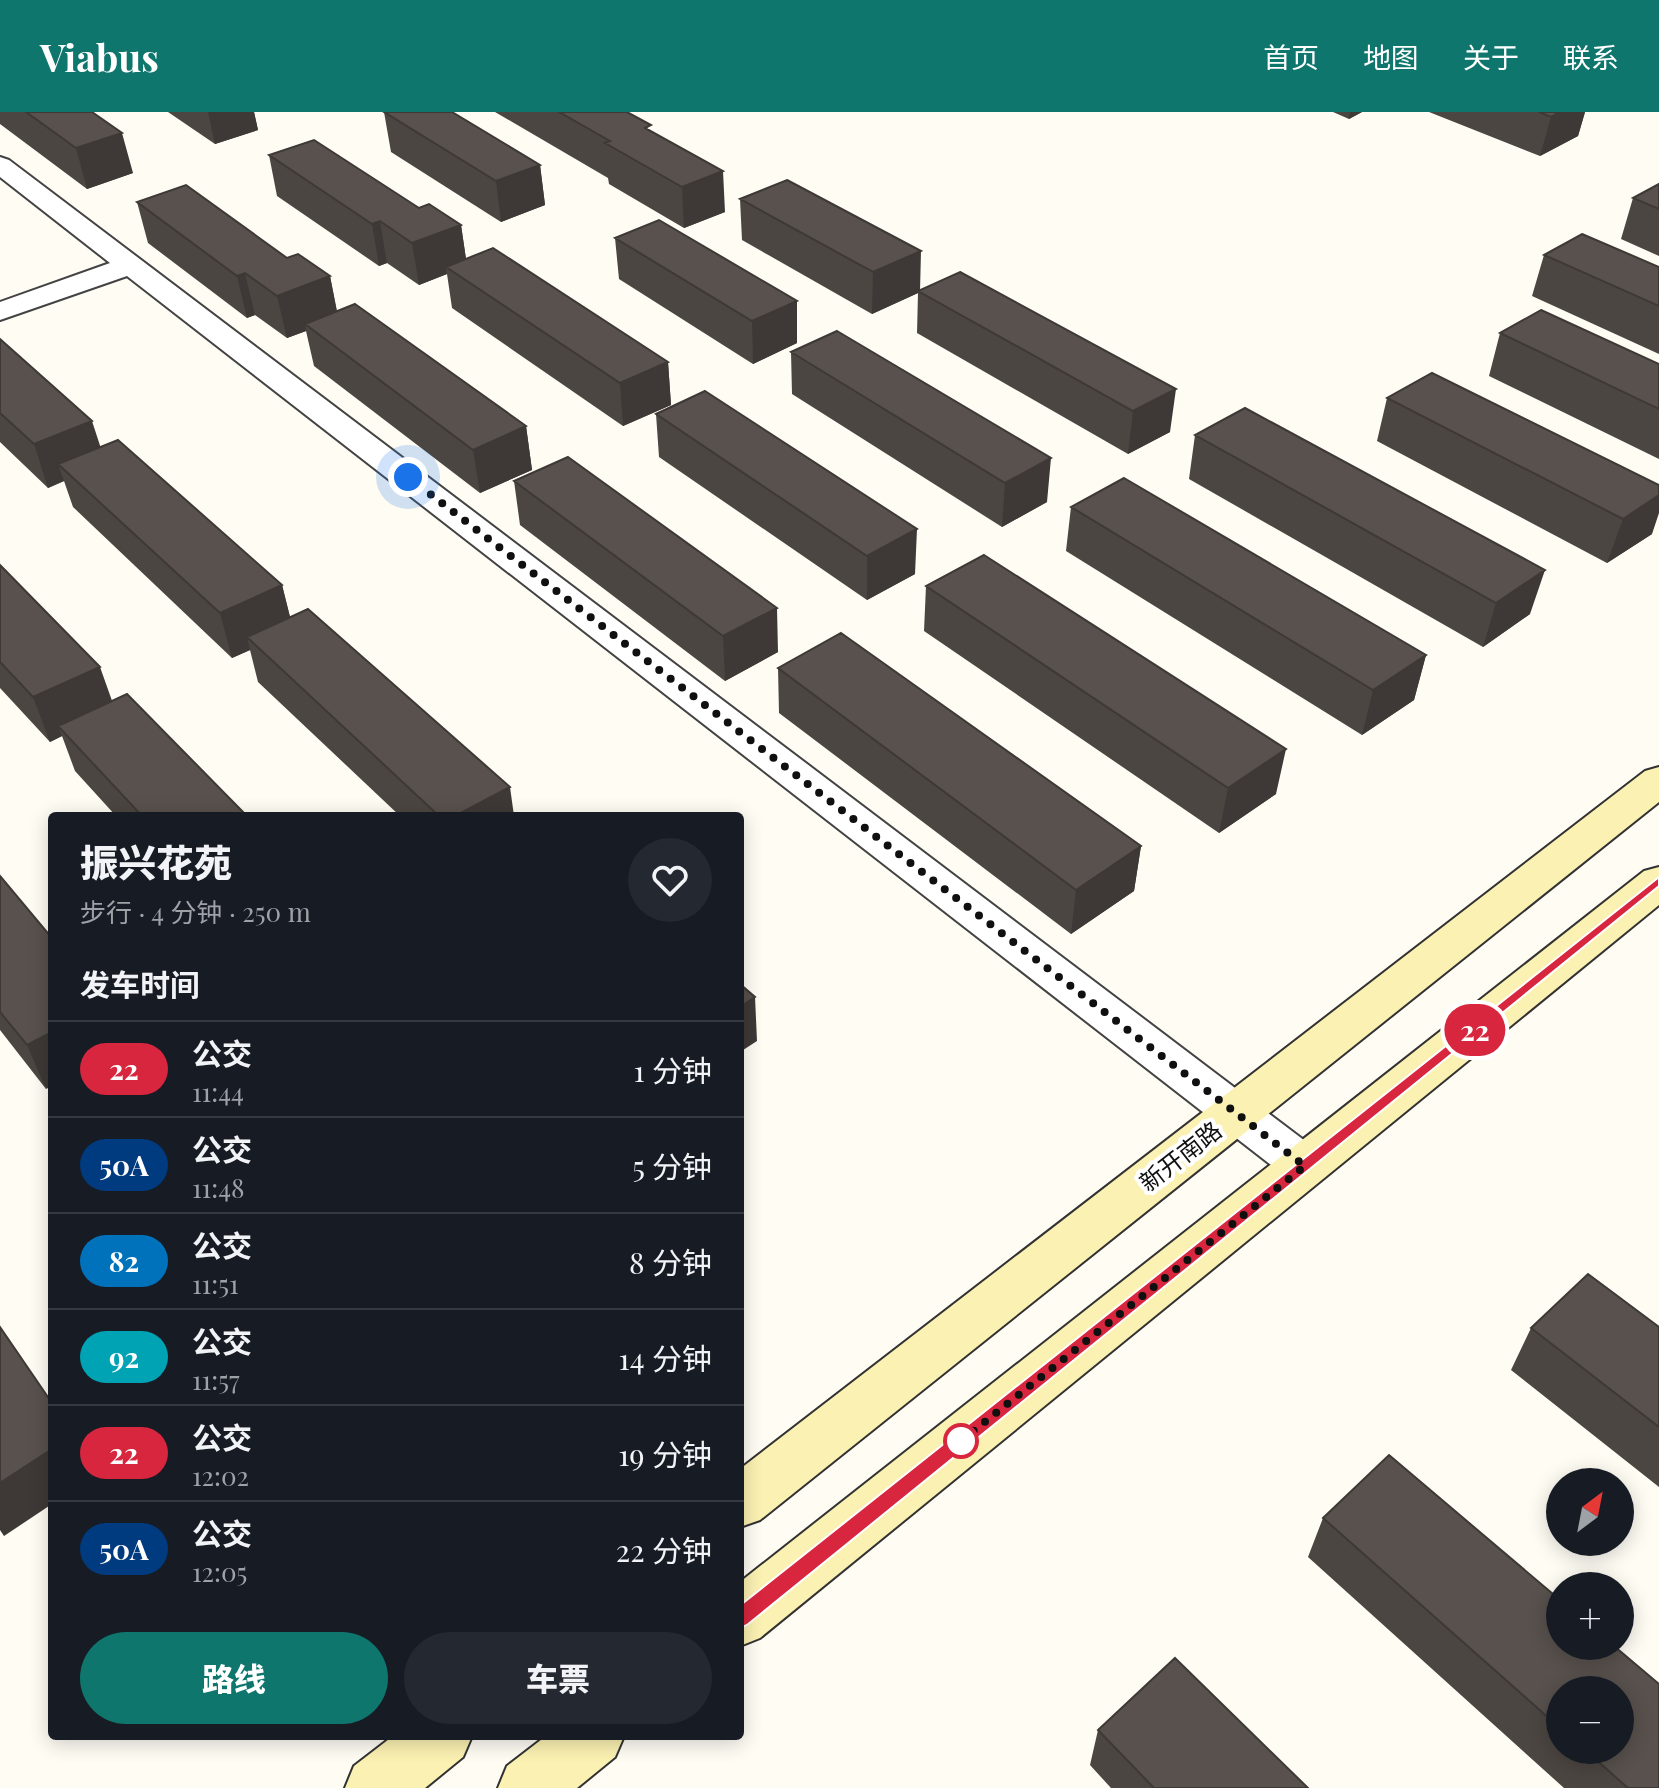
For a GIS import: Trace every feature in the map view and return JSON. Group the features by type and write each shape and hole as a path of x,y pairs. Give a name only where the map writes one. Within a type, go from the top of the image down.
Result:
{"main road":[{"name":"新开南路","path":"744,1499 1659,781"},
{"path":"744,1615 1659,882"},
{"path":"376,1788 437,1740"},
{"path":"529,1788 589,1740"}],"street":[{"path":"0,165 1305,1166"},
{"path":"0,312 131,265"}],"building":[{"path":"26,112 92,112 122,133 76,148"},
{"path":"384,112 452,112 540,165 496,181"},
{"path":"559,112 627,112 651,125 645,128 723,171 682,187 605,143 610,141"},
{"path":"1539,112 1559,112 1551,117"},
{"path":"314,140 419,208 429,204 461,225 412,243 380,221 372,224 269,155"},
{"path":"787,180 921,251 873,272 740,199"},
{"path":"1659,184 1659,209 1633,198"},
{"path":"186,185 287,258 298,254 330,276 277,296 245,273 237,276 137,202"},
{"path":"659,220 797,301 752,321 615,238"},
{"path":"1582,234 1659,267 1659,306 1544,255"},
{"path":"493,248 668,362 620,383 446,267"},
{"path":"960,272 1176,389 1133,411 918,291"},
{"path":"355,304 526,426 473,450 305,324"},
{"path":"1541,310 1659,364 1659,409 1500,333"},
{"path":"837,331 1051,458 1005,483 791,352"},
{"path":"0,339 92,421 34,444 0,413"},
{"path":"1432,373 1659,485 1659,495 1623,519 1387,398"},
{"path":"705,391 917,529 867,556 656,414"},
{"path":"1245,408 1545,570 1496,603 1195,435"},
{"path":"118,440 282,585 220,613 58,464"},
{"path":"568,457 777,608 723,636 514,481"},
{"path":"1124,478 1426,655 1373,690 1071,507"},
{"path":"984,555 1286,749 1228,788 926,586"},
{"path":"0,565 100,667 33,697 0,662"},
{"path":"308,609 510,787 463,812 435,812 247,637"},
{"path":"841,633 1141,846 1076,890 778,668"},
{"path":"127,694 243,812 138,812 58,726"},
{"path":"0,876 48,933 48,1034 27,1045 0,1012"},
{"path":"744,987 755,997 744,1004"},
{"path":"1588,1274 1659,1327 1659,1427 1531,1328"},
{"path":"0,1327 48,1397 48,1452 0,1483"},
{"path":"1389,1455 1546,1588 1546,1660 1631,1660 1659,1684 1659,1788 1628,1788 1601,1764 1634,1764 1634,1676 1546,1676 1546,1716 1323,1518"},
{"path":"1175,1658 1308,1788 1154,1788 1098,1730"}],"bus line":[{"name":"22","path":"744,1615 1659,882"}],"route":[{"path":"408,477 1305,1166 961,1441"}]}
